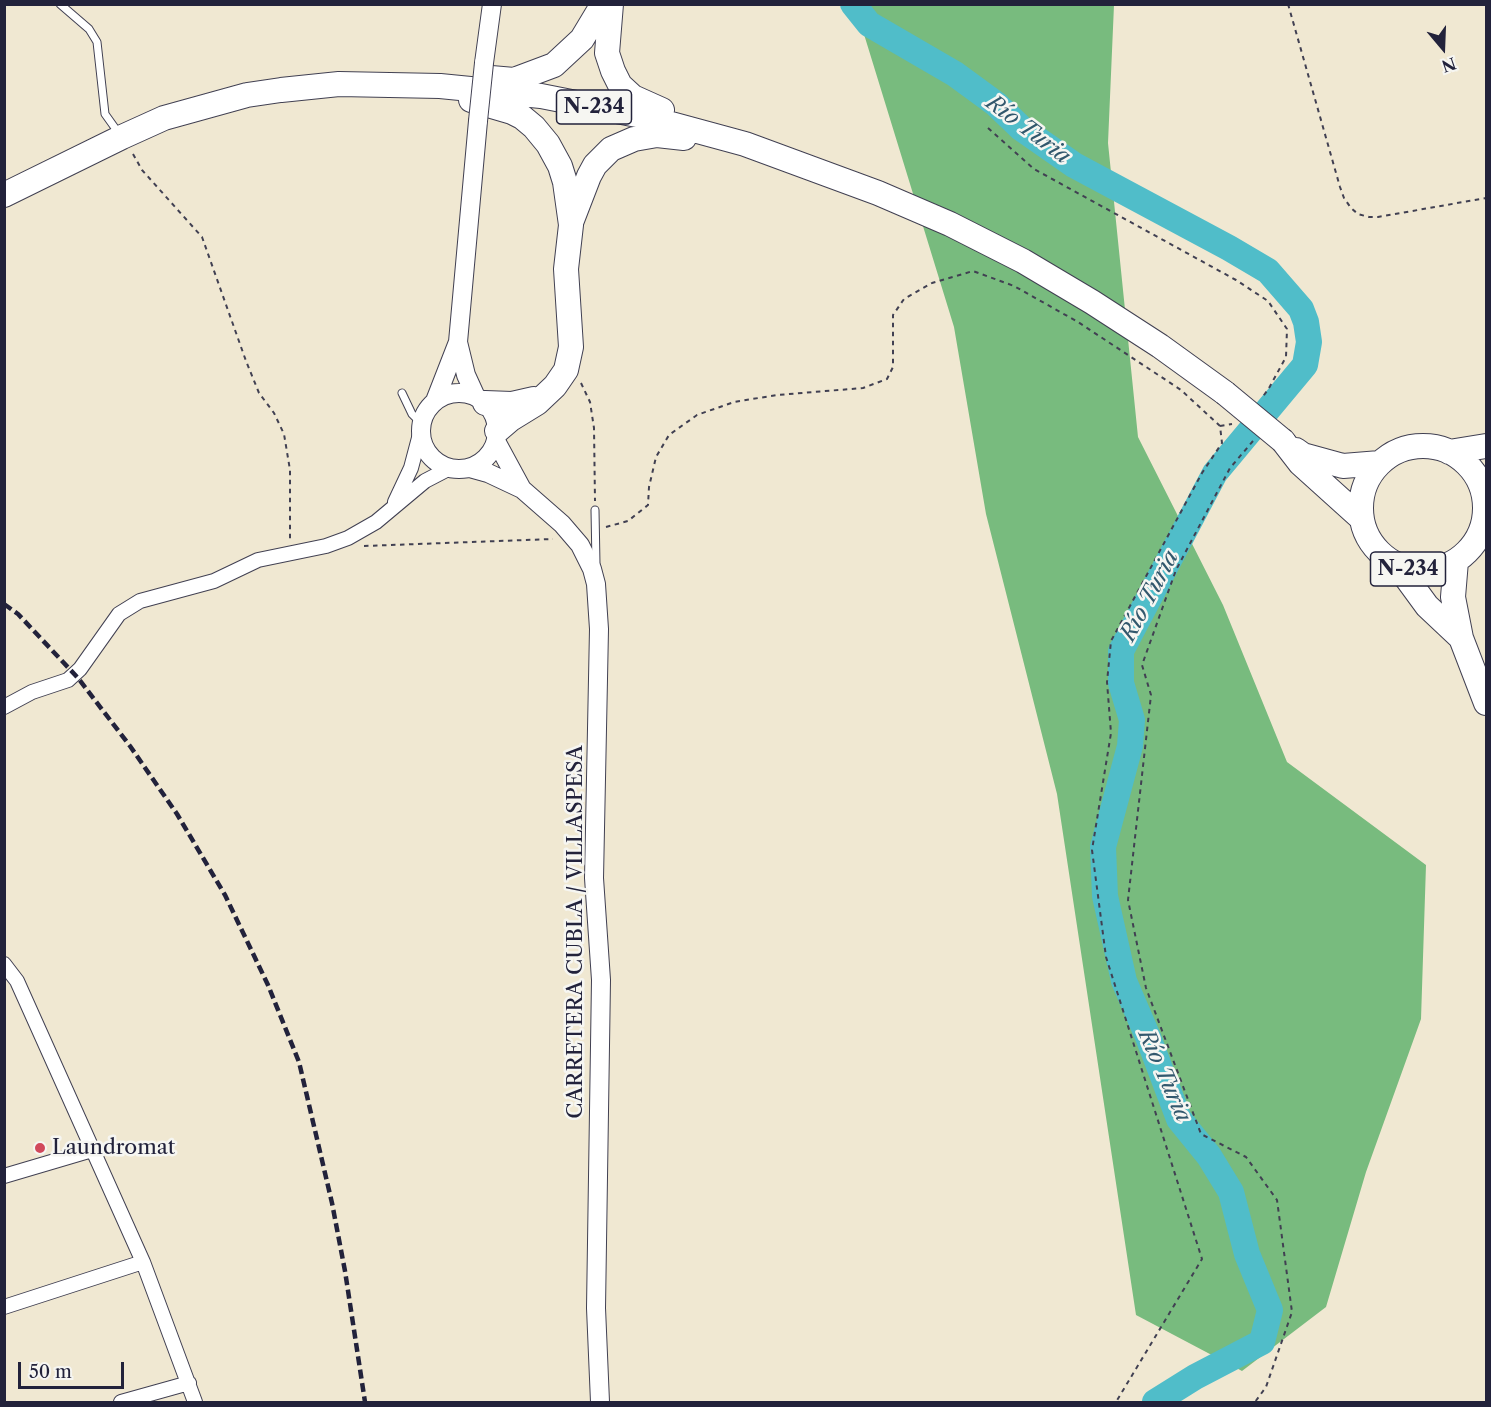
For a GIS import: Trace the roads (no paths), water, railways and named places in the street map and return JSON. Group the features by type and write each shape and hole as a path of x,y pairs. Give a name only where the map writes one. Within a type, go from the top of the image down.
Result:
{"highway":[{"path":"281,90 337,76 440,75 514,80 542,71 564,57 582,39 603,4"},
{"path":"611,4 607,53 620,85 633,97 649,106 676,114 744,144"},
{"name":"N-234","path":"4,195 122,137 188,110 246,95 316,86 440,86 541,96 642,116 744,144 804,164 950,224 1023,261 1131,327 1225,393 1303,455 1343,466 1380,463"},
{"path":"316,86 347,93 461,99 499,108 522,117 548,144 560,166 565,182 571,225"},
{"path":"496,436 511,419 533,406 559,382 566,370 571,347 566,269 571,225 583,189 595,165 611,149 634,139 657,135 677,136 804,164"},
{"path":"480,400 512,404 545,395"},
{"name":"N-234","path":"1283,441 1300,463 1361,518"},
{"name":"N-234","path":"1425,446 1449,452 1476,475 1482,491 1485,510 1480,534 1474,544 1456,561 1433,570 1421,571 1397,565 1386,559 1373,546 1364,530 1361,518 1362,494 1372,472 1380,463 1401,450 1425,446"},
{"path":"1449,452 1486,446"},
{"path":"1482,491 1486,464"},
{"name":"N-234","path":"1456,561 1453,597 1461,639 1486,703"},
{"name":"N-234","path":"1397,565 1427,606 1461,639"}],"street":[{"path":"435,401 458,342 478,121 492,4"},
{"path":"4,707 32,692 68,680 80,669 119,614 140,601 214,581 258,560 338,543 376,522 425,481 450,468 470,468 486,458 496,436 494,417 480,400 466,375 458,342"},
{"path":"393,506 411,468 428,408 435,401 452,394 466,394 480,400"},
{"path":"421,428 423,444 431,458 450,468"},
{"name":"CARRETERA CUBLA / VILLASPESA","path":"496,436 522,489"},
{"name":"CARRETERA CUBLA / VILLASPESA","path":"470,468 488,472 522,489 574,536 587,557 596,584 599,629 594,878 601,999 596,1308 600,1402"},
{"path":"4,964 17,981 143,1262 195,1402"},
{"path":"4,1176 92,1150"},
{"path":"4,1307 143,1262"},
{"path":"121,1402 189,1383"}],"lane":[{"path":"60,4 89,29 97,42 105,114 122,137"},
{"path":"402,393 421,428"},
{"path":"595,510 596,584"}],"waterway":[{"name":"Río Turia","path":"853,4 869,24 955,74 996,104 1021,128 1074,165 1268,271 1301,309 1306,322 1309,342 1305,365 1215,473 1121,651 1121,683 1132,720 1130,746 1103,847 1105,896 1124,981 1179,1119 1209,1156 1231,1192 1247,1254 1270,1310 1262,1342 1195,1377 1155,1402"}],"railway":[{"path":"4,604 18,614 78,678 130,746 177,814 225,895 268,985 299,1062 332,1203 365,1402"}],"place":[{"name":"Laundromat","path":"40,1148"}]}
